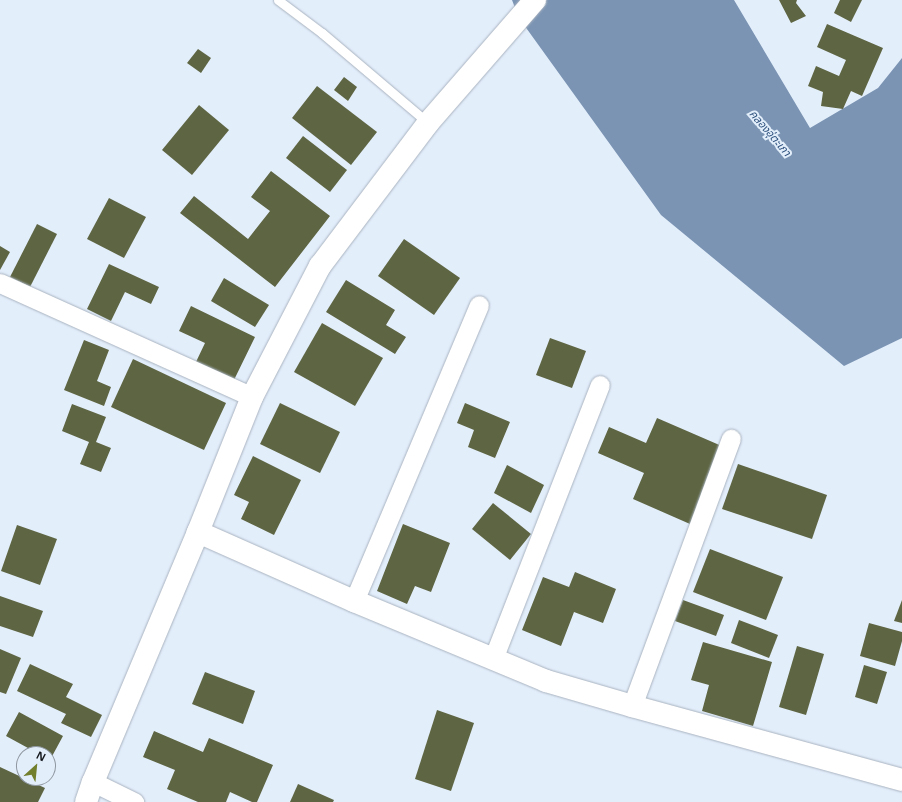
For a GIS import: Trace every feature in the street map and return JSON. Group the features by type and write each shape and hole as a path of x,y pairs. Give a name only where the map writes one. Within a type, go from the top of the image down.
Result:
{"street":[{"path":"134,802 89,792 198,532 252,398 320,266 428,123 535,0"},
{"path":"0,283 252,398"},
{"path":"354,601 479,305"},
{"path":"493,659 600,385"},
{"path":"632,706 731,439"},
{"path":"198,532 354,601 546,681 902,780"}],"lane":[{"path":"278,0 322,33 428,123"}],"water":[{"name":"คลองอุ่ตะเภา","path":"512,0 734,0 810,128 878,88 902,58 902,338 844,366 661,215 519,18"}],"building":[{"path":"779,0 797,0 796,3 806,16 791,23"},
{"path":"840,0 862,0 851,22 834,13"},
{"path":"827,24 883,48 862,96 851,91 843,109 821,106 823,92 808,86 816,66 839,76 846,60 817,47"},
{"path":"198,49 211,58 201,73 187,63"},
{"path":"344,77 357,87 348,101 334,90"},
{"path":"317,86 377,132 351,165 292,118"},
{"path":"199,105 229,130 192,175 162,150"},
{"path":"303,136 347,170 330,192 286,158"},
{"path":"271,171 330,216 275,287 180,213 194,196 248,239 270,211 251,197"},
{"path":"109,198 146,217 124,258 87,239"},
{"path":"37,224 57,234 30,287 10,277"},
{"path":"404,239 460,278 434,315 378,276"},
{"path":"0,246 10,252 0,270"},
{"path":"109,264 159,287 151,304 125,292 111,321 87,309"},
{"path":"224,278 269,305 255,327 211,301"},
{"path":"346,280 395,310 386,325 406,337 395,354 326,312"},
{"path":"191,306 255,337 233,382 195,364 205,343 179,331"},
{"path":"322,323 383,358 355,406 294,372"},
{"path":"550,338 586,351 572,388 536,375"},
{"path":"84,340 109,350 97,381 111,387 104,406 64,390"},
{"path":"133,359 226,403 204,450 111,407"},
{"path":"280,403 340,432 320,473 260,444"},
{"path":"465,403 510,422 495,458 468,447 474,430 457,423"},
{"path":"72,404 106,417 96,442 111,448 101,472 80,464 89,442 62,431"},
{"path":"657,418 724,447 690,524 633,499 644,473 598,453 609,427 646,443"},
{"path":"253,456 301,480 274,535 241,519 249,502 234,495"},
{"path":"738,464 827,495 812,539 722,509"},
{"path":"507,465 544,485 531,513 494,493"},
{"path":"493,503 531,534 510,560 472,529"},
{"path":"403,524 450,543 431,592 415,586 407,604 377,591"},
{"path":"17,525 57,539 40,585 1,571"},
{"path":"710,549 783,577 766,620 693,592"},
{"path":"575,572 616,589 603,623 574,612 561,646 522,630 543,577 569,587"},
{"path":"0,596 43,611 33,637 0,626"},
{"path":"683,600 724,615 716,636 675,621"},
{"path":"902,600 902,623 894,621"},
{"path":"739,620 778,635 769,658 731,643"},
{"path":"869,623 902,632 902,641 895,666 860,656"},
{"path":"703,642 772,662 753,726 702,711 709,685 691,680"},
{"path":"797,646 824,654 806,715 779,707"},
{"path":"0,649 21,658 6,694 0,692"},
{"path":"30,664 73,684 66,697 102,715 91,737 61,723 66,714 17,691"},
{"path":"864,665 887,672 877,704 855,697"},
{"path":"205,672 255,691 243,724 192,704"},
{"path":"437,710 474,723 451,791 415,779"},
{"path":"19,712 63,736 56,749 56,746 24,746 6,736"},
{"path":"154,731 203,752 209,738 273,765 257,802 252,802 230,792 226,802 198,802 167,789 175,770 143,757"},
{"path":"0,767 16,774 16,786 41,786 45,788 38,802 0,802"},
{"path":"298,784 334,800 333,802 290,802"}]}
